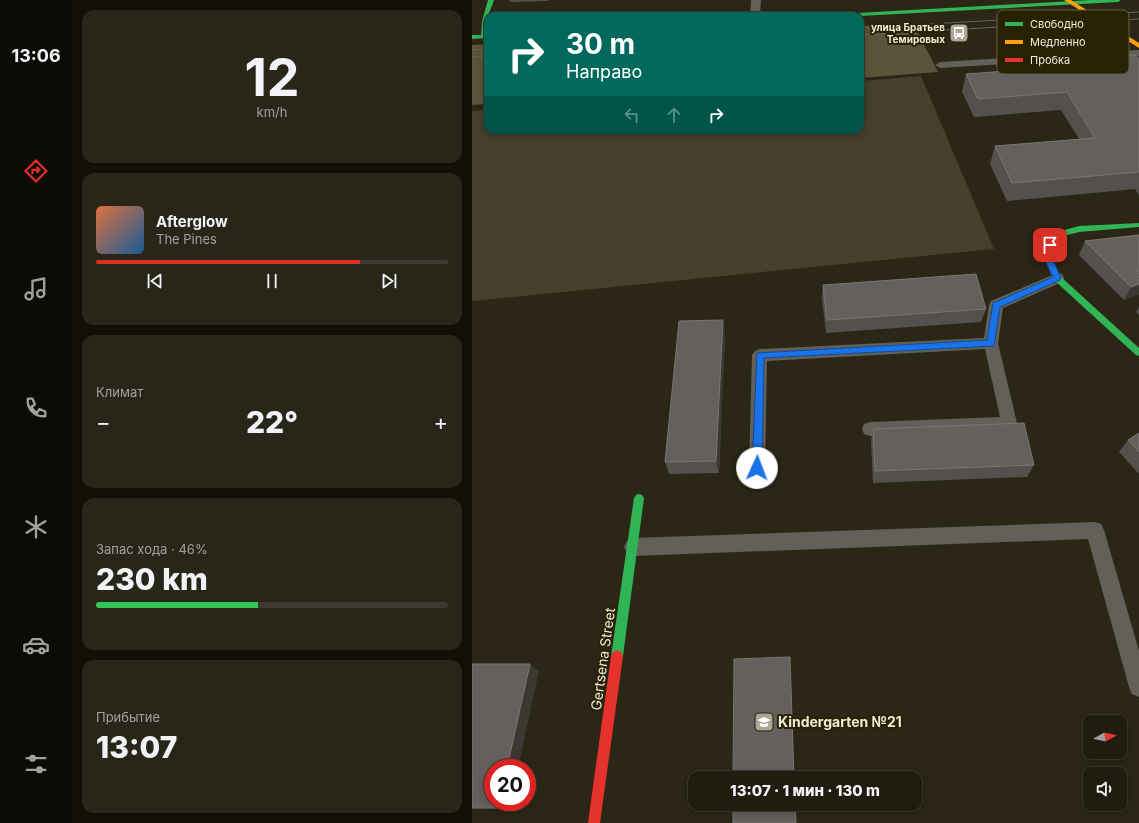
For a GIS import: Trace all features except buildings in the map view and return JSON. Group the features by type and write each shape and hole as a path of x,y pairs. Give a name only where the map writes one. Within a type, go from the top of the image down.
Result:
{"street":[{"path":"488,12 491,0"},
{"path":"864,14 1068,1 1118,0"},
{"path":"1068,1 1082,10"},
{"path":"472,37 484,36"},
{"path":"1129,40 1139,46"},
{"path":"1139,225 1079,229 1053,236 1046,254 1057,278 1139,353"},
{"name":"Gertsena Street","path":"594,823 639,498"}],"lane":[{"path":"755,12 756,0"},
{"path":"1129,53 1139,52"},
{"path":"940,65 997,61"},
{"path":"870,428 1009,423 991,343 996,305 1057,278"},
{"path":"757,468 760,355 991,343"},
{"path":"633,547 1094,530 1139,687"}],"shaded area":[{"path":"913,23 938,72 864,78 864,26"},
{"path":"484,44 484,104 472,105 472,45"},
{"path":"921,76 994,249 472,301 472,111 484,110 484,134 864,134 864,81"}],"tram line":[{"path":"1129,13 1139,12"},
{"path":"1129,20 1139,19"},
{"path":"864,28 997,20"},
{"path":"864,35 997,27"},
{"path":"472,50 484,49"},
{"path":"472,57 484,56"}],"traffic: fast":[{"path":"488,12 491,0"},
{"path":"864,15 1118,0"},
{"path":"472,37 484,36"},
{"path":"1139,225 1079,229 1053,236 1046,254 1057,278 1139,353"},
{"path":"617,656 639,498"}],"traffic: slow":[{"path":"1067,0 1083,10"},
{"path":"1129,40 1139,46"}],"traffic: jam":[{"path":"594,823 617,656"}],"place":[{"name":"улица Братьев Темировых","path":"959,33"},
{"name":"Kindergarten №21","path":"764,722"}],"route":[{"path":"757,468 760,355 991,343 996,305 1057,278 1046,254 1050,245"}]}
